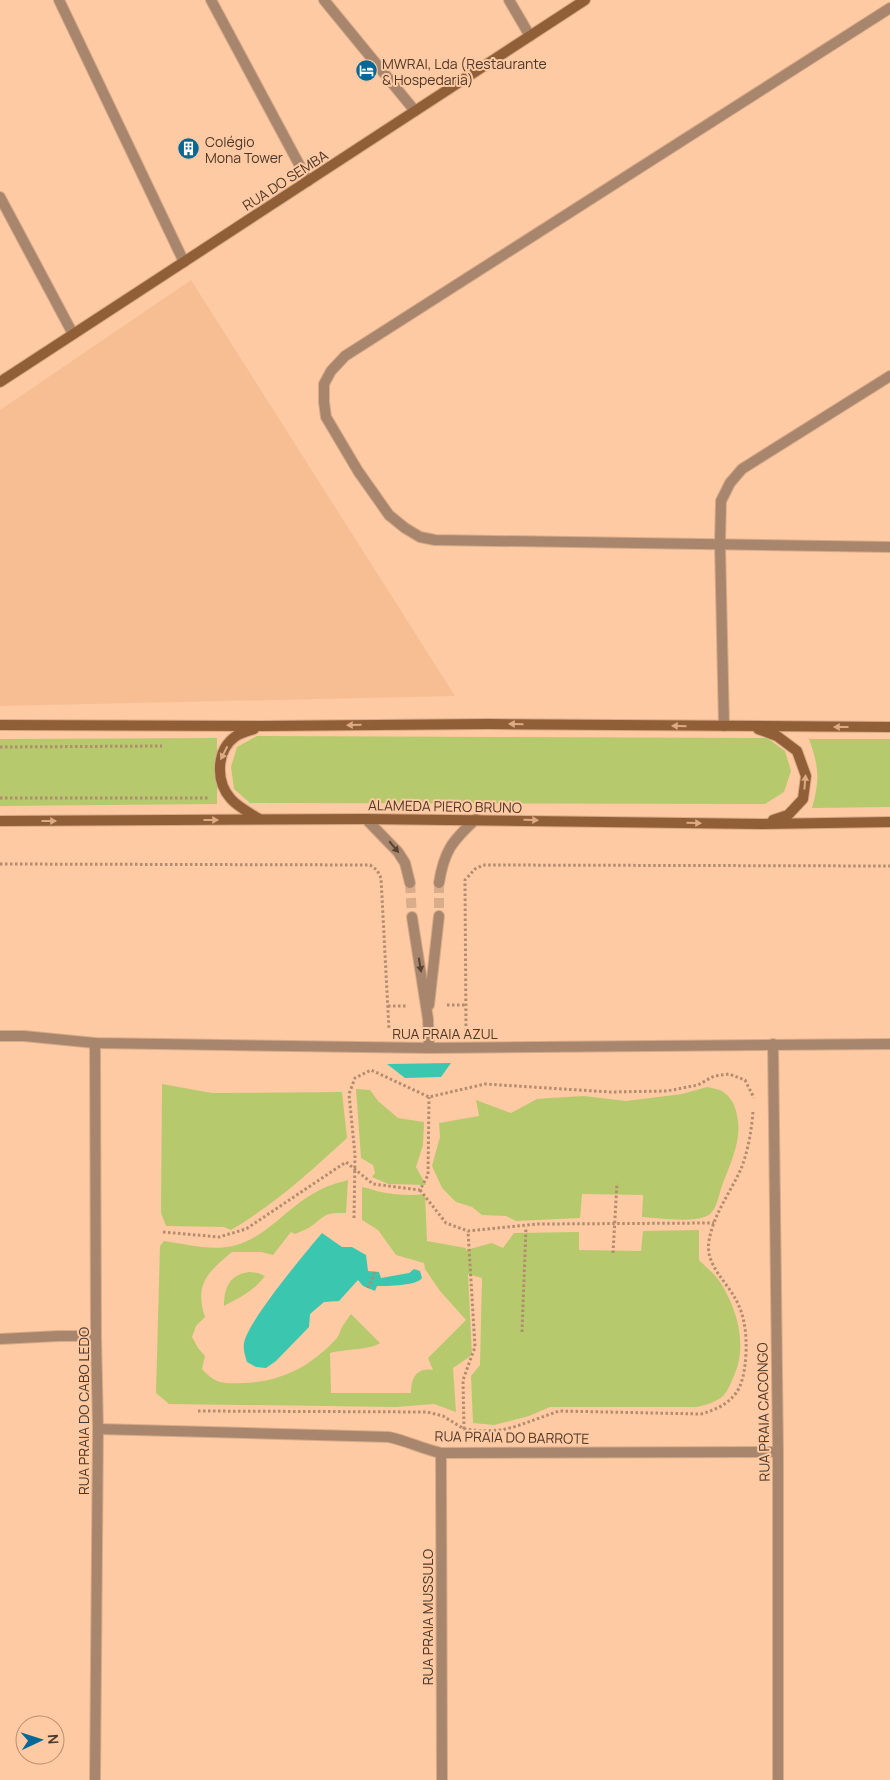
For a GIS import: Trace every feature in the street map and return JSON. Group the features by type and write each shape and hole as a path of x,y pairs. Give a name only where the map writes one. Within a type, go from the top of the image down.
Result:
{"street":[{"path":"59,0 184,262"},
{"path":"211,0 308,181"},
{"path":"324,0 415,111"},
{"path":"509,0 530,36"},
{"name":"RUA DO SEMBA","path":"0,382 585,0"},
{"path":"890,8 345,356 331,371 324,384 326,418 358,471 388,515 420,537 436,540 890,547"},
{"path":"0,197 73,334"},
{"path":"724,726 720,544 721,501 730,482 742,469 890,376"},
{"path":"0,725 262,726 489,724 890,727"},
{"path":"260,820 231,799 222,787 220,760 226,746 236,736 262,726"},
{"path":"751,727 777,736 797,751 806,776 803,798 788,815 762,824"},
{"path":"366,819 398,852 405,863 410,883"},
{"path":"439,883 442,863 448,849 457,836 476,819"},
{"name":"ALAMEDA PIERO BRUNO","path":"0,821 476,819 762,824 890,822"},
{"path":"412,916 428,1019 429,1048"},
{"path":"428,1019 439,916"},
{"name":"RUA PRAIA AZUL","path":"0,1036 24,1036 95,1042 429,1048 890,1044"},
{"name":"RUA PRAIA DO CABO LEDO","path":"95,1042 98,1429 95,1780"},
{"name":"RUA PRAIA CACONGO","path":"773,1044 778,1452 778,1780"},
{"path":"0,1339 96,1336"},
{"name":"RUA PRAIA DO BARROTE","path":"98,1429 389,1437 408,1441 421,1448 440,1453 778,1452"},
{"name":"RUA PRAIA MUSSULO","path":"440,1453 442,1780"}],"path":[{"path":"0,746 165,746"},
{"path":"0,798 217,798"},
{"path":"0,864 370,865 377,870 381,878 389,1030"},
{"path":"466,1031 465,880 475,868 483,865 890,866"},
{"path":"444,1006 466,1005"},
{"path":"388,1006 408,1006"},
{"path":"190,1411 427,1412 443,1416 464,1429 482,1431 502,1430 531,1422 547,1414 559,1411 701,1414 717,1409 730,1400 738,1391 745,1373 745,1323 735,1298 709,1258 709,1242 714,1223 742,1166 752,1127 754,1098 745,1080 729,1074 714,1076 698,1085 666,1091 610,1092 485,1084 429,1097 371,1070 355,1078 349,1094 355,1155 354,1218"},
{"path":"420,1190 428,1174 429,1097"},
{"path":"163,1232 219,1237 246,1229 346,1162 373,1184 420,1190 446,1222 468,1231 526,1227 538,1224 714,1223"},
{"path":"613,1253 617,1183"},
{"path":"522,1332 526,1227"},
{"path":"464,1429 463,1380 475,1348 468,1231"},
{"path":"368,1288 375,1272"}],"shaded area":[{"path":"191,280 455,696 0,706 0,410"}],"green space":[{"path":"257,736 767,738 785,751 791,771 784,792 765,804 250,803 234,789 231,767 237,747"},
{"path":"217,738 217,804 0,806 0,739"},
{"path":"809,739 890,739 890,807 812,808 817,773"},
{"path":"162,1084 212,1093 342,1092 347,1138 277,1198 231,1230 224,1227 166,1226 161,1213"},
{"path":"707,1087 722,1091 729,1097 737,1115 738,1135 734,1154 717,1203 713,1211 704,1217 678,1220 642,1217 643,1195 582,1194 580,1218 516,1221 506,1216 482,1215 472,1207 456,1202 442,1188 432,1166 440,1137 439,1123 479,1116 476,1100 511,1113 537,1099 584,1096 626,1101 682,1094"},
{"path":"356,1089 370,1090 378,1101 398,1118 424,1122 423,1145 416,1167 426,1185 388,1184 372,1177 375,1173 373,1165 361,1158"},
{"path":"348,1180 346,1213 328,1214 307,1229 295,1234 291,1232 273,1255 261,1252 232,1252 216,1266 205,1280 201,1296 205,1317 196,1326 192,1337 205,1356 202,1369 211,1378 226,1383 257,1382 269,1380 294,1371 315,1358 336,1339 351,1314 380,1343 370,1347 330,1353 331,1393 411,1393 413,1379 416,1375 422,1370 433,1370 428,1358 466,1320 440,1291 425,1269 424,1263 396,1255 378,1230 362,1220 362,1187 379,1192 425,1194 427,1241 466,1248 466,1250 492,1243 503,1248 514,1233 579,1232 579,1250 641,1251 643,1231 699,1230 699,1260 720,1282 732,1304 739,1329 740,1354 728,1389 718,1400 696,1407 550,1407 529,1416 494,1425 473,1423 471,1376 480,1365 482,1278 468,1274 472,1355 453,1368 456,1412 434,1404 396,1407 169,1404 156,1393 160,1246 164,1241 216,1248 233,1246 245,1242 266,1230 305,1198 324,1188"},
{"path":"250,1272 265,1276 251,1290 224,1306 227,1287 233,1279 238,1275"}],"water":[{"path":"451,1063 441,1077 405,1078 387,1064"},
{"path":"322,1233 342,1247 352,1247 366,1255 368,1271 379,1272 381,1278 409,1273 414,1269 420,1271 422,1278 414,1283 377,1286 375,1291 363,1286 358,1280 339,1301 324,1302 310,1314 309,1327 276,1361 266,1368 256,1367 247,1362 245,1355 244,1343 248,1333 255,1319 278,1287"}],"tunnel":[{"path":"410,883 412,917"},
{"path":"439,883 439,916"}],"place":[{"name":"MWRAI, Lda (Restaurante & Hospedaria)","path":"366,71"},
{"name":"Colégio Mona Tower","path":"189,149"}]}
